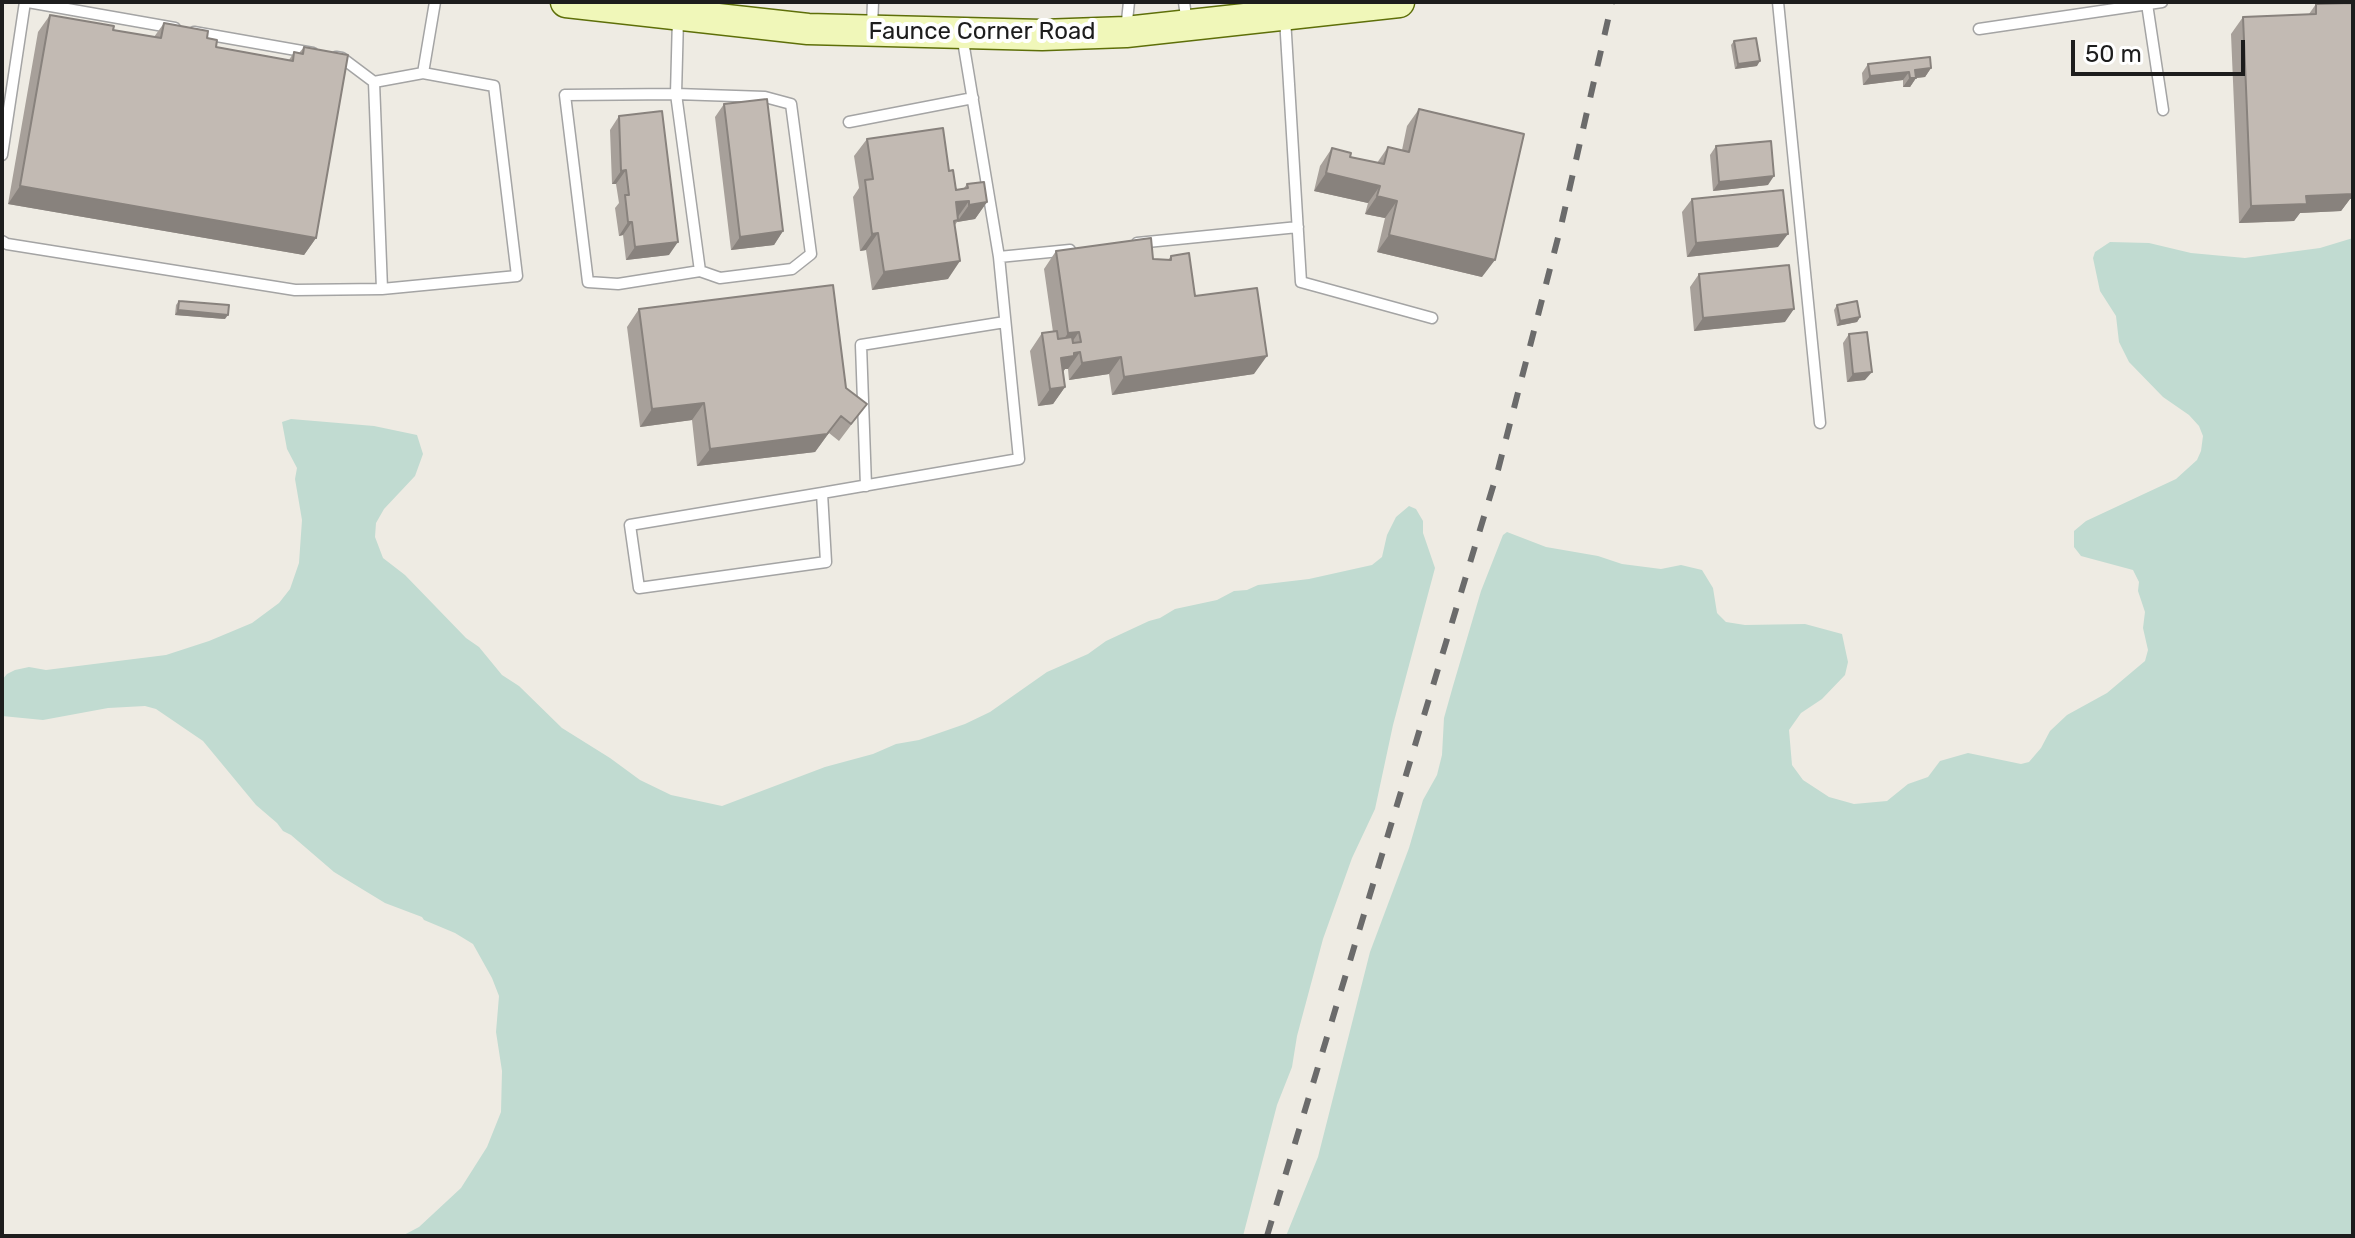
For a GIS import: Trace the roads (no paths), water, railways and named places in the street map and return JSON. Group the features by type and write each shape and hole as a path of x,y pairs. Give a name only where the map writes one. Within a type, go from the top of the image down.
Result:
{"main road":[{"name":"Faunce Corner Road","path":"582,3 678,16 871,32 962,35 1127,17 1185,14 1285,16 1399,2"}],"lane":[{"path":"2,155 27,2 342,58 374,82 423,73 494,86 517,276 382,289 295,290 2,241"},
{"path":"423,73 435,2"},
{"path":"871,32 873,2"},
{"path":"1778,2 1820,423"},
{"path":"1979,29 2162,2"},
{"path":"2147,4 2163,110"},
{"path":"678,16 676,94 700,271"},
{"path":"1285,16 1301,282 1432,318"},
{"path":"822,493 826,562 639,588 630,525 1019,459 999,257 962,35"},
{"path":"374,82 382,289"},
{"path":"676,94 765,97 791,104 811,254 792,269 720,278 700,271 618,284 588,282 565,95 676,94"},
{"path":"849,122 973,98"},
{"path":"1125,244 1298,227"},
{"path":"999,257 1078,249"},
{"path":"866,486 861,345 1005,322"}],"railway":[{"path":"1267,1236 1498,470 1561,226 1612,2"}]}
